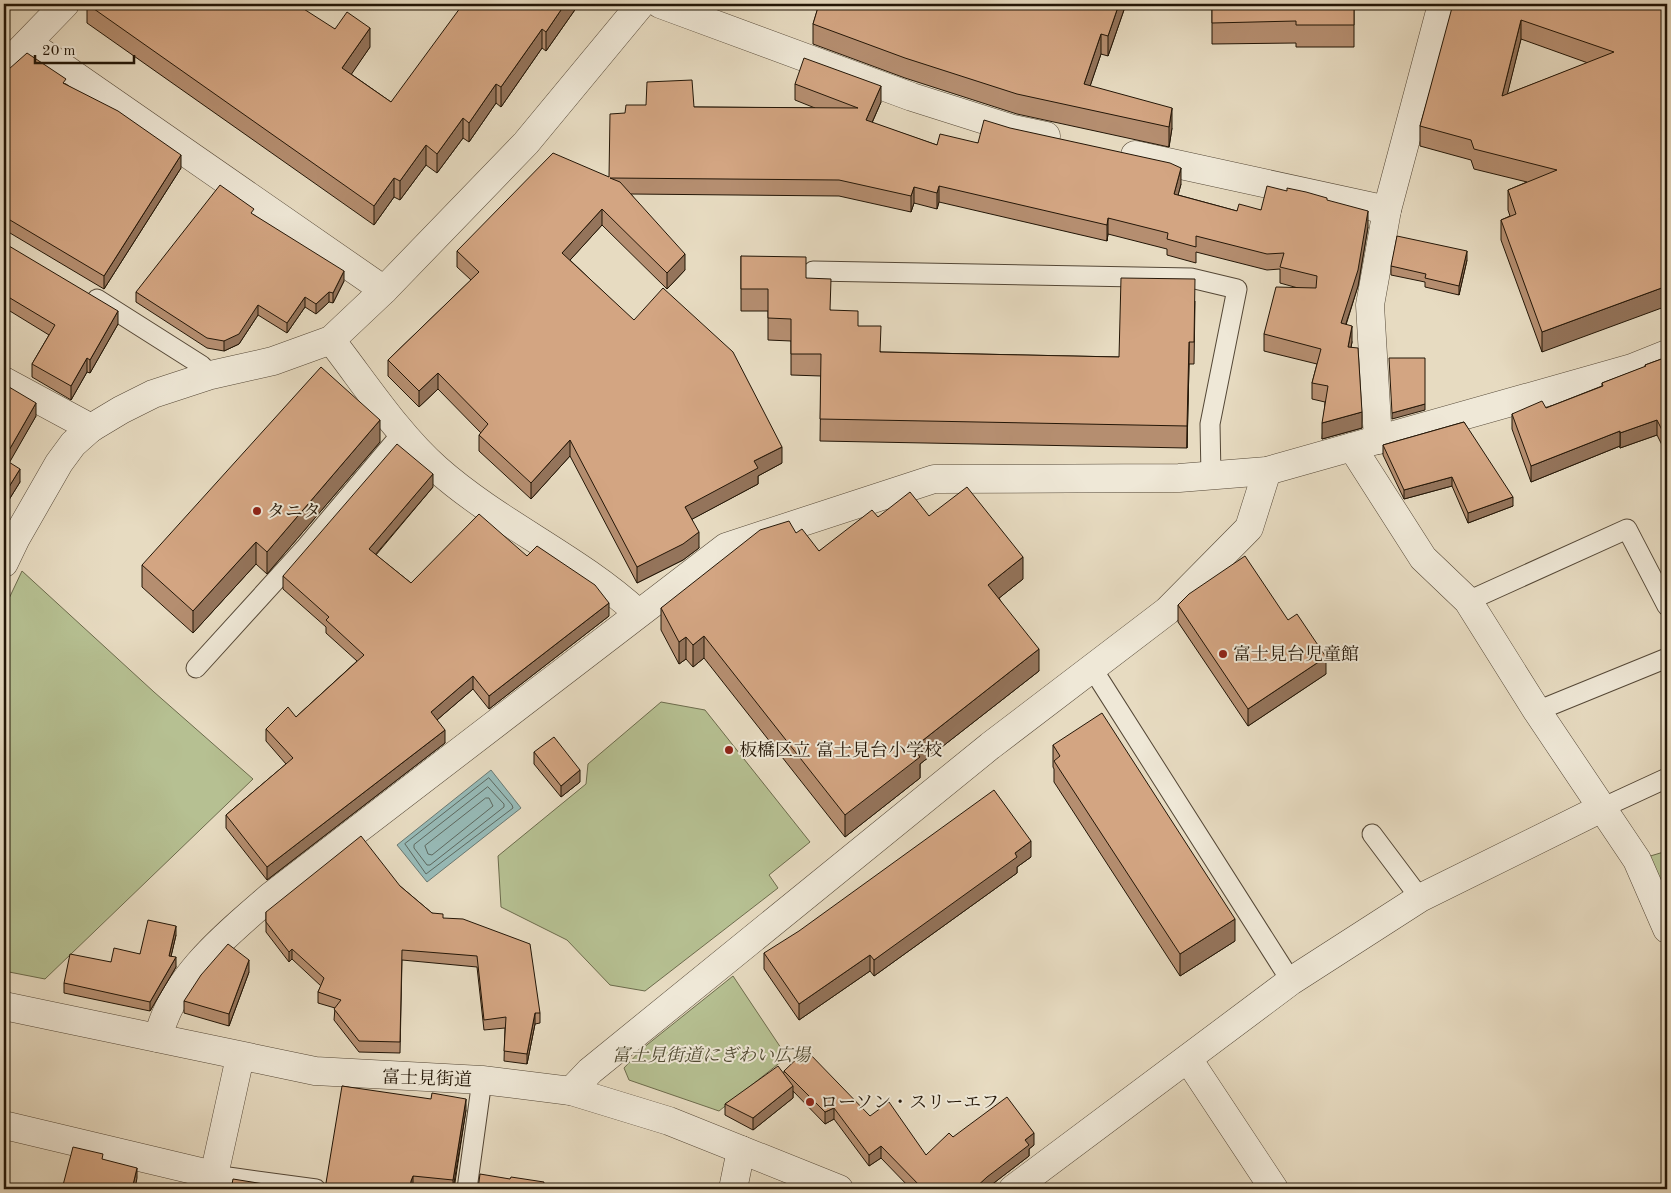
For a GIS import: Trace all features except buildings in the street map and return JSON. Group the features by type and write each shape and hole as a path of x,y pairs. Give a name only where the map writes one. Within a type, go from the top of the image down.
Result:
{"street":[{"path":"4,67 65,4"},
{"path":"4,564 16,538 59,463 73,444 91,428 121,410 154,394 211,375 273,361 331,340 384,290 526,143 641,4"},
{"path":"660,4 912,97 1013,129 1071,142"},
{"path":"1378,440 1370,305 1388,210 1442,4"},
{"path":"28,43 384,290"},
{"path":"1109,150 1388,210"},
{"path":"331,340 403,432 436,469 502,519 614,591 638,613"},
{"path":"158,1038 163,1018 172,1000 217,944 271,896 726,547 934,479 1169,478 1267,471 1632,368 1667,354"},
{"path":"4,381 91,428"},
{"path":"1352,447 1423,558 1468,600 1537,711 1637,860 1667,929"},
{"path":"571,1091 590,1071 728,957 990,746 1167,610 1249,528 1267,471"},
{"path":"1013,1189 1291,981 1420,898 1602,808"},
{"name":"富士見街道","path":"4,1006 240,1057 331,1073 482,1080 571,1091 669,1121 839,1189"},
{"path":"4,1125 213,1182 240,1057"},
{"path":"1188,1059 1274,1189"},
{"path":"733,1189 741,1150"}],"lane":[{"path":"813,271 1191,278 1237,290 1210,424 1212,476"},
{"path":"80,288 202,365 211,375"},
{"path":"196,668 299,555 403,432"},
{"path":"1468,600 1627,529 1667,606"},
{"path":"1537,711 1667,658"},
{"path":"1092,668 1291,981"},
{"path":"1602,808 1667,778"},
{"path":"1372,834 1420,898"},
{"path":"467,1189 482,1080"},
{"path":"213,1182 316,1189"}],"green space":[{"path":"22,571 154,692 253,779 45,979 4,971 4,609"},
{"path":"661,702 705,710 810,842 769,875 778,888 645,991 610,985 567,940 501,907 498,856 586,784 588,764"},
{"path":"1667,851 1667,928 1637,860"},
{"name":"富士見街道にぎわい広場","path":"733,976 787,1057 719,1111 629,1080 624,1068 643,1048"}],"water":[{"path":"491,770 521,808 427,882 397,845"}],"place":[{"name":"タニタ","path":"257,511"},
{"name":"富士見台児童館","path":"1223,654"},
{"name":"板橋区立 富士見台小学校","path":"729,750"},
{"name":"ローソン・スリーエフ","path":"810,1102"}]}
